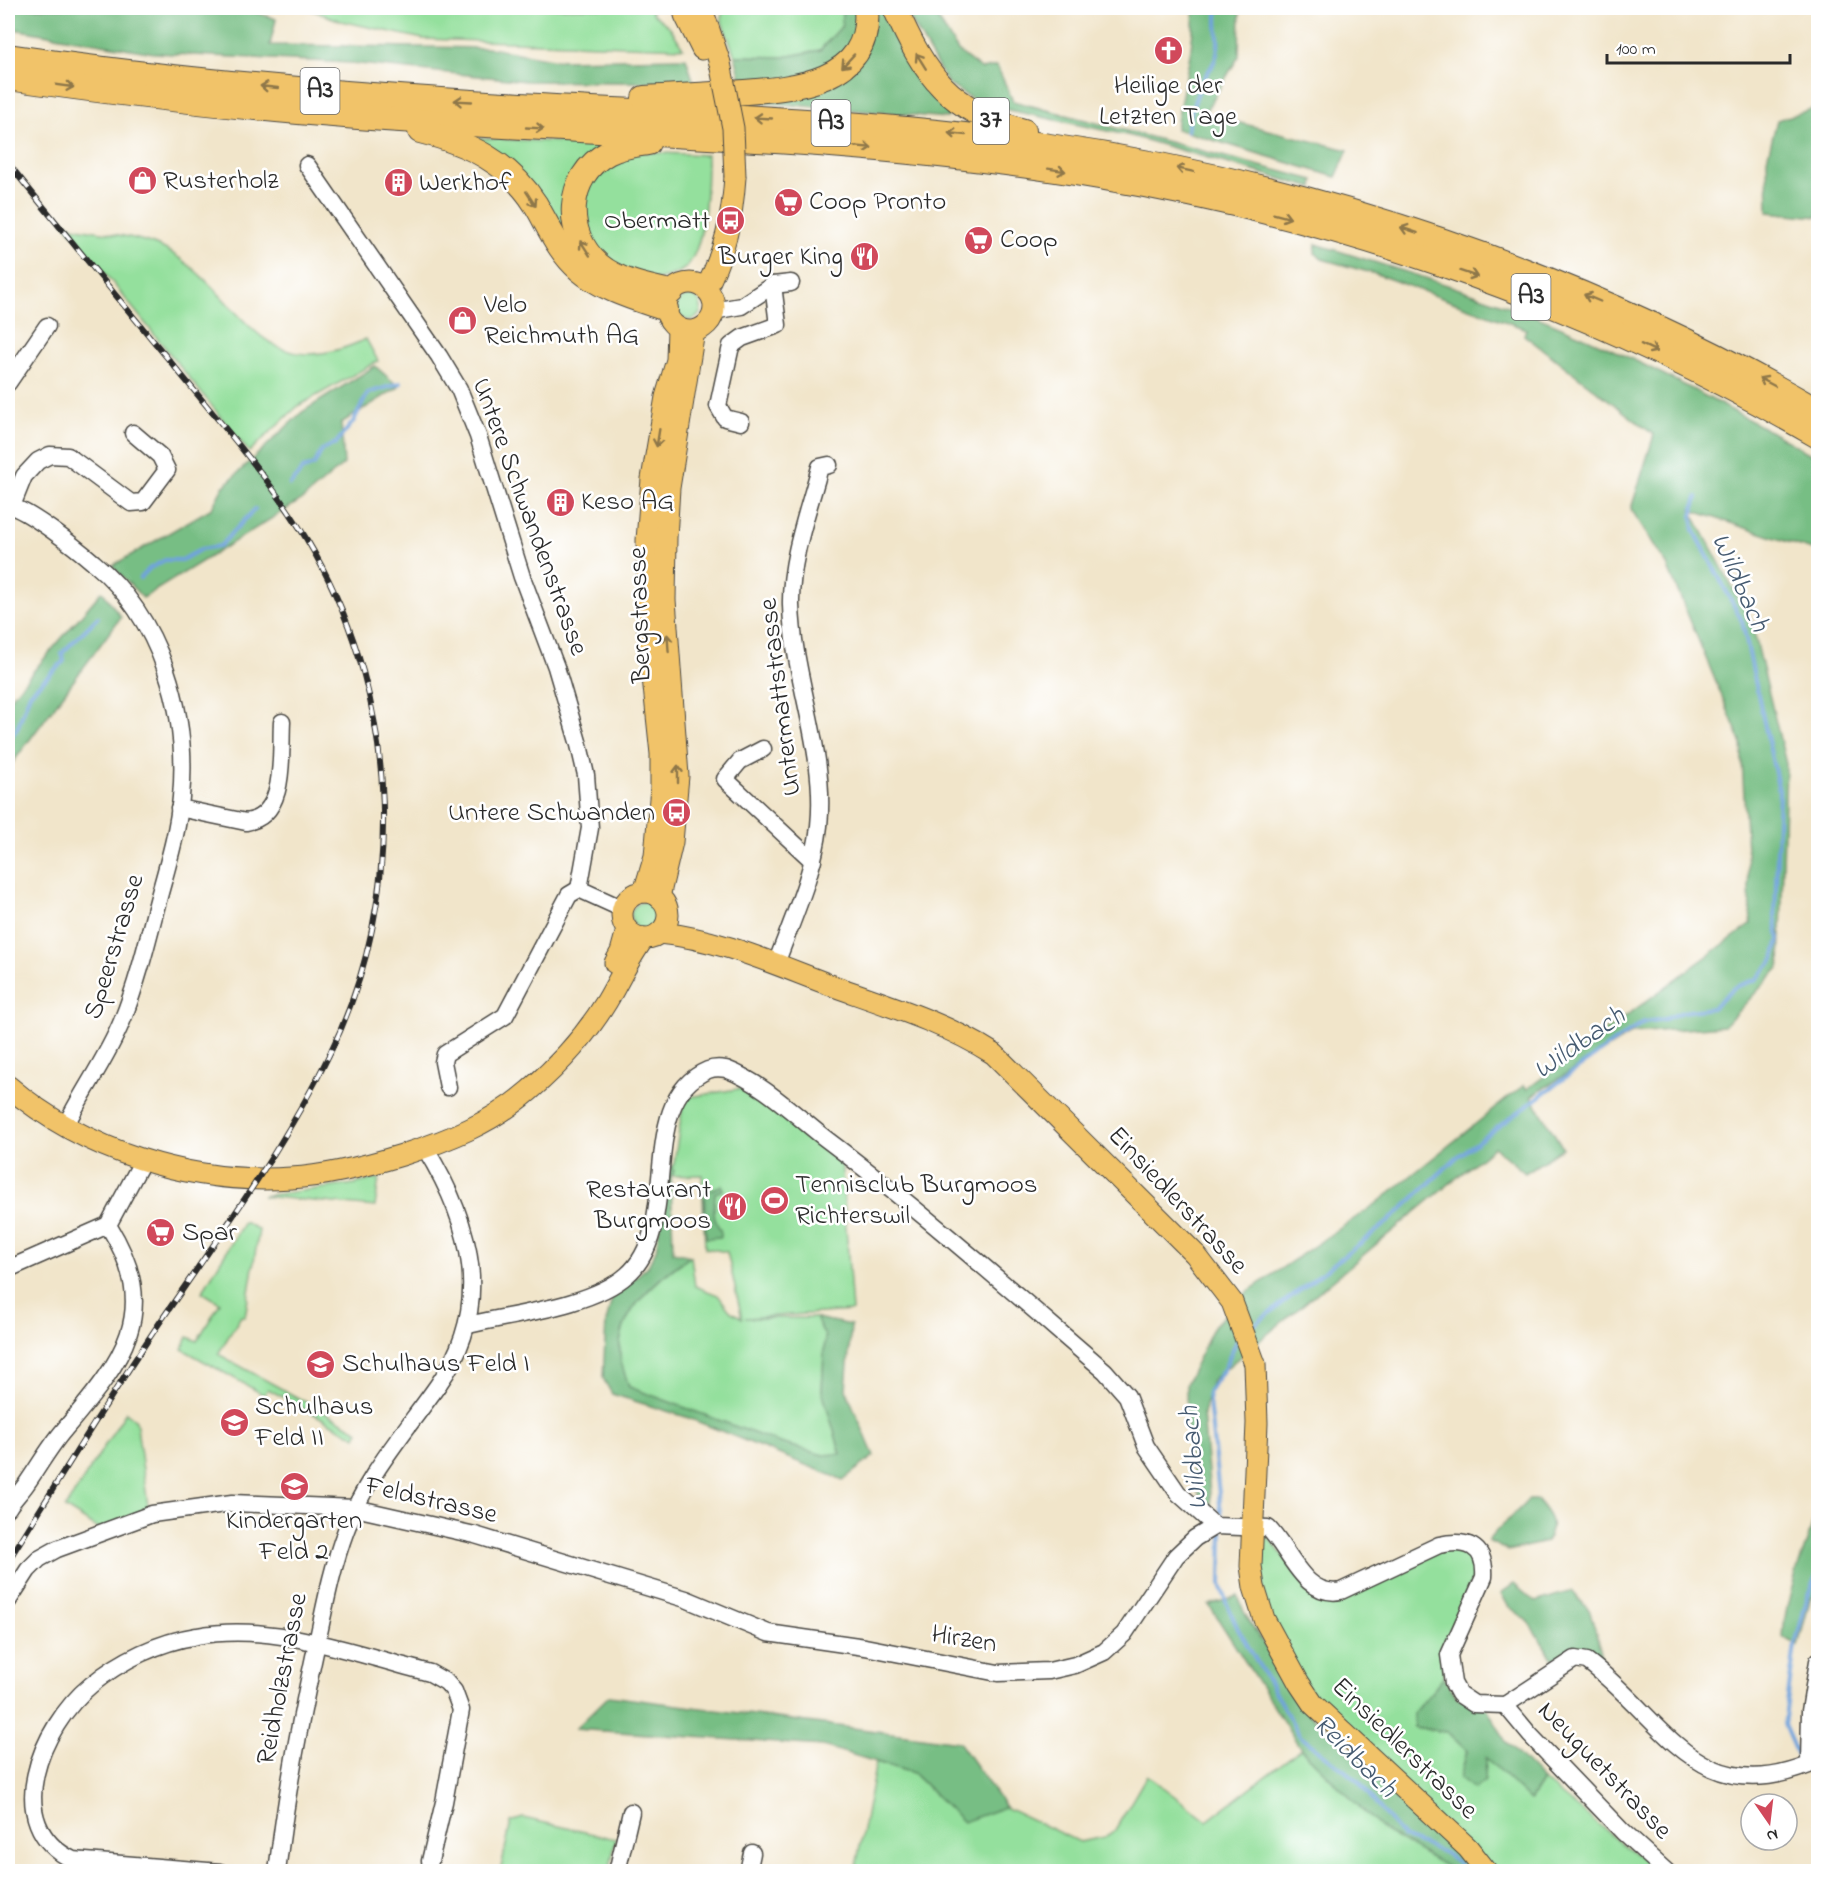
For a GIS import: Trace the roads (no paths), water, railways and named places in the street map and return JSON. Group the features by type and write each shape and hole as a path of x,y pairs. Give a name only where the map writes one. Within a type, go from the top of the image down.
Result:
{"highway":[{"path":"522,105 757,91 813,83 837,71 852,57 865,32 866,8"},
{"name":"37","path":"896,8 924,66 941,87 966,108 1007,126 1139,161"},
{"name":"A3","path":"8,56 274,87 522,105 781,119 943,133 1139,161 1306,200 1493,259 1598,300 1677,336 1818,411"},
{"name":"A3","path":"8,78 122,94 372,118 875,148 1014,164 1146,185 1285,217 1401,251 1551,305 1711,377 1818,436"},
{"path":"372,118 454,140 492,159 524,189 561,249 579,269 607,286 684,305"},
{"path":"684,305 620,278 600,266 580,242 574,227 573,205 585,174 607,153 632,145 700,136"}],"main road":[{"name":"Bergstrasse","path":"8,1086 66,1125 105,1146 143,1160 222,1176 292,1178 348,1170 425,1148 439,1134 487,1107 548,1054 593,1000 638,927 666,923 657,900 655,856 661,776 648,629 647,540 652,479 662,416 677,360 684,305 723,253 731,221 728,178 733,128 714,63 690,10"},
{"path":"684,305 711,296 713,311"},
{"path":"638,927 632,896 657,900"},
{"name":"Einsiedlerstrasse","path":"657,900 725,947"},
{"name":"Einsiedlerstrasse","path":"638,927 725,947 776,964 918,1016 973,1040 994,1053 1195,1254 1232,1302 1245,1330 1255,1364 1257,1391 1243,1526 1254,1587 1264,1619 1299,1683 1320,1712 1468,1848 1487,1872"}],"street":[{"name":"Untere Schwandenstrasse","path":"307,165 459,389 478,436 522,577 553,658 586,775 590,828 579,889 569,895 505,1016 445,1054 443,1062 448,1087"},
{"path":"713,311 741,306 773,285 791,283"},
{"path":"741,422 725,418 718,406 731,346 742,338 778,325 773,285"},
{"path":"8,383 46,326"},
{"name":"Speerstrasse","path":"66,1125 122,1022 142,963 179,808 182,760 176,706 160,654 123,592 101,569 67,541 10,506 24,476 38,461 50,455 68,456 131,503 143,502 167,470 160,456 133,433"},
{"name":"Untermattstrasse","path":"776,964 813,861 820,804 791,605 796,559 820,467 829,465"},
{"path":"179,808 246,822 254,821 268,811 277,796 282,722"},
{"name":"Untermattstrasse","path":"763,749 740,760 725,779 813,861"},
{"path":"579,889 638,927"},
{"path":"468,1324 585,1299 605,1290 643,1259 652,1240 667,1119 676,1099 692,1081 709,1070 723,1068 762,1090 906,1199 1105,1371 1127,1396 1146,1446 1162,1473 1178,1493 1215,1526 1268,1528 1305,1577 1317,1589 1328,1594 1341,1591 1439,1545 1455,1541 1467,1543 1479,1552 1485,1564 1484,1577 1459,1628 1449,1655 1449,1669 1459,1694 1474,1704 1505,1704 1575,1659 1587,1661 1687,1754 1709,1769 1737,1777 1765,1778 1809,1765 1811,1700 1818,1661"},
{"name":"Reidholzstrasse","path":"277,1872 288,1784 329,1581 355,1508 383,1460 439,1384 468,1324 472,1274 466,1244 447,1185 425,1148"},
{"path":"8,1269 108,1225 143,1160"},
{"path":"8,1508 62,1432 92,1400 128,1340 133,1317 132,1272 123,1249 108,1225"},
{"name":"Feldstrasse","path":"8,1601 28,1570 39,1559 57,1549 152,1514 232,1503 355,1508 475,1535 651,1591"},
{"name":"Hirzen","path":"651,1591 686,1599 768,1633 866,1647 998,1673 1049,1671 1076,1665 1104,1652 1124,1634 1176,1556 1195,1538 1215,1526"},
{"path":"220,1872 83,1862 54,1851 33,1828 26,1810 26,1781 36,1754 63,1712 90,1685 122,1663 158,1646 197,1636 238,1632 259,1633 316,1645 429,1673 446,1682 454,1691 461,1710 430,1860"},
{"name":"Neuguetstrasse","path":"1505,1704 1530,1735 1623,1832 1667,1872"},
{"path":"617,1872 631,1812"},
{"path":"748,1872 752,1853"}],"waterway":[{"path":"1187,131 1203,79 1217,55 1218,8"},
{"path":"290,485 303,469 314,465 322,450 336,443 353,422 368,393 401,383"},
{"name":"Wildbach","path":"1249,1329 1388,1222 1457,1157 1611,1044 1644,1022 1665,1019 1682,1012 1712,1008 1735,987 1757,979 1774,959 1779,939 1775,917 1779,791 1742,621 1694,530 1692,516 1697,497"},
{"path":"140,578 150,568 165,560 182,560 201,549 220,546 255,509"},
{"path":"8,740 17,729 30,693 64,661 62,653 98,617"},
{"name":"Wildbach","path":"1222,1522 1208,1392 1224,1369 1237,1340"},
{"name":"Reidbach","path":"1222,1530 1221,1584 1226,1602 1238,1629 1300,1736 1358,1781 1403,1837 1445,1853 1460,1864 1464,1872"},
{"path":"1797,1755 1784,1725 1795,1645 1807,1599 1818,1574"}],"railway":[{"path":"8,163 257,468 287,509 314,552 342,611 363,672 377,736 383,801 381,866 372,930 355,993 330,1053 312,1089 270,1159 137,1357 8,1561"}],"place":[{"name":"Heilige der Letzten Tage","path":"1168,51"},
{"name":"Rusterholz","path":"142,181"},
{"name":"Werkhof","path":"398,183"},
{"name":"Coop Pronto","path":"788,202"},
{"name":"Obermatt","path":"731,221"},
{"name":"Coop","path":"979,240"},
{"name":"Burger King","path":"864,257"},
{"name":"Velo Reichmuth AG","path":"463,321"},
{"name":"Keso AG","path":"560,502"},
{"name":"Untere Schwanden","path":"676,813"},
{"name":"Tennisclub Burgmoos Richterswil","path":"774,1201"},
{"name":"Restaurant Burgmoos","path":"732,1206"},
{"name":"Spar","path":"161,1233"},
{"name":"Schulhaus Feld I","path":"321,1364"},
{"name":"Schulhaus Feld II","path":"234,1423"},
{"name":"Kindergarten Feld 2","path":"294,1486"}]}
